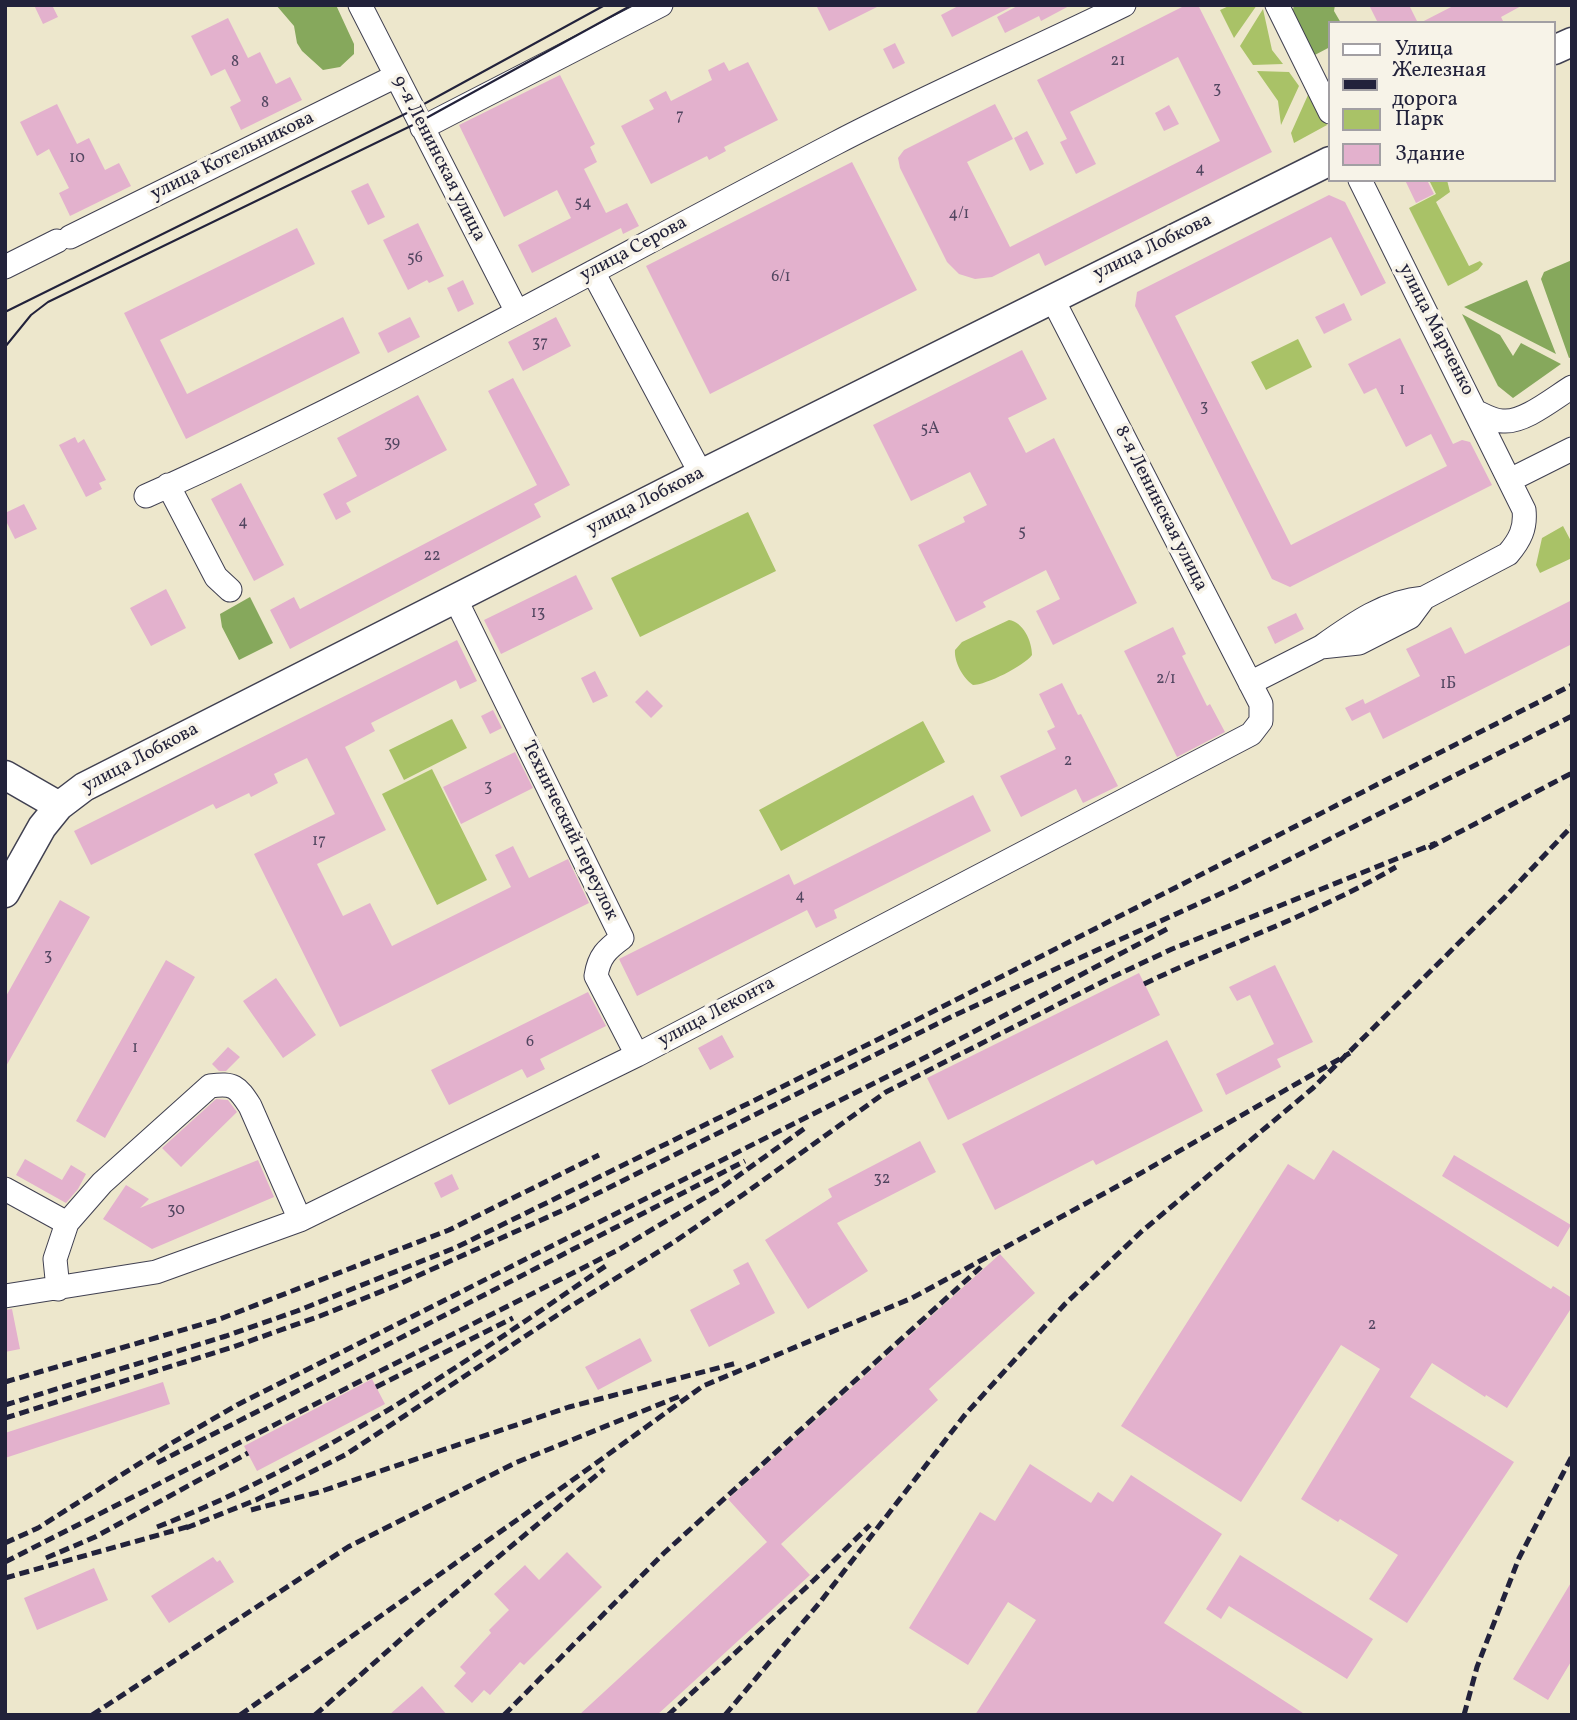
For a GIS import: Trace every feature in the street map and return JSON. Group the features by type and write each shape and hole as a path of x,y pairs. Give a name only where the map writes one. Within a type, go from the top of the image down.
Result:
{"main road":[{"path":"1556,49 1572,42"},
{"name":"улица Лобкова","path":"5,893 42,827 60,806 84,787 701,474 1328,161"},
{"path":"5,775 60,806"}],"street":[{"name":"9-я Ленинская улица","path":"360,5 517,312"},
{"path":"422,128 661,5"},
{"name":"улица Серова","path":"146,496 517,312 838,142 1124,5"},
{"path":"1277,5 1328,108"},
{"name":"улица Котельникова","path":"5,267 396,76"},
{"name":"улица Марченко","path":"1250,682 1321,647 1359,643 1410,618 1423,598 1508,554 1523,531 1524,510 1361,182"},
{"path":"593,271 701,474"},
{"name":"8-я Ленинская улица","path":"1052,298 1261,704 1261,721"},
{"path":"1477,412 1506,422 1520,419 1572,387"},
{"path":"1510,480 1572,449"},
{"path":"169,485 216,577 230,590"},
{"name":"Технический переулок","path":"456,600 622,938 604,951 596,976 637,1055"},
{"name":"улица Леконта","path":"5,1296 156,1272 291,1223 637,1055 1251,734 1261,721"},
{"path":"58,1289 55,1259 67,1223 102,1183 210,1087 228,1084 239,1089 250,1106 291,1223"},
{"path":"5,1189 67,1223"}],"green space":[{"path":"276,5 336,5 354,44 354,54 340,67 323,70 302,51 297,43 294,26"},
{"path":"1231,5 1257,5 1234,38 1220,10"},
{"path":"1294,5 1335,5 1334,11 1340,21 1328,21 1328,48 1311,57 1291,19"},
{"path":"1263,9 1272,50 1283,64 1253,65 1240,46"},
{"path":"1257,71 1289,72 1299,86 1281,125 1278,101"},
{"path":"1308,95 1322,112 1327,125 1294,143 1291,133"},
{"path":"1430,182 1448,182 1450,192 1436,202 1469,266 1480,261 1483,264 1478,270 1448,286 1409,208 1436,194"},
{"path":"1572,260 1572,357 1569,358 1541,279 1544,272"},
{"path":"1527,280 1556,354 1464,307"},
{"path":"1462,314 1500,335 1513,356 1521,343 1561,364 1513,398 1498,386"},
{"path":"1298,339 1312,367 1266,390 1251,362"},
{"path":"748,512 776,571 640,637 611,578"},
{"path":"1563,526 1572,543 1572,558 1540,573 1536,565 1542,538"},
{"path":"250,597 273,643 239,660 222,627 220,614"},
{"path":"1009,620 1018,624 1026,633 1032,655 1004,674 973,685 960,669 955,650 962,642"},
{"path":"452,719 467,748 404,780 389,750"},
{"path":"923,721 945,762 781,851 759,810"},
{"path":"432,769 487,880 437,905 382,794"}],"building":[{"path":"34,5 52,5 58,17 43,24"},
{"path":"816,5 881,5 829,31"},
{"path":"960,5 1015,5 952,37 941,15"},
{"path":"1019,5 1071,5 1041,21 1039,16 1005,33 997,17"},
{"path":"1186,5 1198,5 1272,152 1045,266 1039,253 992,277 975,279 959,274 947,262 900,168 898,158 904,150 995,104 1013,139 967,162 1010,247 1220,141 1178,57 1070,112 1096,164 1076,174 1060,142 1067,139 1037,80"},
{"path":"1369,5 1409,5 1417,21 1377,21"},
{"path":"1455,5 1523,5 1501,17 1503,21 1424,21"},
{"path":"228,18 248,58 260,52 276,84 290,77 302,100 241,130 230,107 241,101 225,69 211,76 191,36"},
{"path":"895,43 905,63 893,69 883,49"},
{"path":"724,62 729,71 748,62 778,120 724,147 726,151 709,160 707,156 651,184 621,126 654,109 649,100 666,91 671,101 712,80 708,70"},
{"path":"560,75 595,144 590,147 597,162 584,169 606,213 627,203 639,226 623,234 621,228 532,273 518,245 571,218 557,190 504,217 459,125"},
{"path":"57,104 77,144 89,138 105,170 119,163 131,186 70,216 59,193 69,188 49,149 37,156 20,122"},
{"path":"1169,105 1179,124 1164,131 1155,113"},
{"path":"1027,131 1044,164 1030,171 1014,138"},
{"path":"852,162 917,290 710,394 646,266"},
{"path":"1406,182 1428,182 1434,194 1416,203"},
{"path":"368,183 385,217 368,225 351,191"},
{"path":"1329,195 1345,202 1386,283 1361,296 1331,237 1175,316 1291,545 1447,466 1431,434 1406,447 1376,388 1364,394 1348,364 1400,338 1453,444 1462,440 1470,442 1492,485 1290,587 1272,579 1135,306 1137,292"},
{"path":"418,223 444,276 429,283 427,280 408,290 383,240"},
{"path":"297,228 315,264 160,340 187,394 343,317 360,353 186,439 124,313"},
{"path":"463,280 474,304 458,312 447,288"},
{"path":"1344,303 1352,320 1324,334 1315,317"},
{"path":"410,317 420,337 388,353 378,333"},
{"path":"556,317 571,346 523,371 508,342"},
{"path":"1022,350 1047,399 1008,418 1026,453 1054,438 1137,603 1053,645 1036,611 1060,599 1046,570 983,602 986,607 956,622 918,545 965,522 963,517 987,505 970,472 911,501 873,425"},
{"path":"513,378 570,485 534,504 541,517 290,649 270,610 294,597 300,609 537,485 488,391"},
{"path":"418,395 447,450 346,503 351,512 336,520 323,494 357,476 337,438"},
{"path":"75,437 78,443 84,439 106,480 99,483 102,489 86,497 59,445"},
{"path":"241,483 284,565 254,581 211,499"},
{"path":"24,504 37,529 15,539 5,519 5,513"},
{"path":"576,575 593,609 501,654 484,620"},
{"path":"166,589 186,628 151,646 130,608"},
{"path":"1572,600 1572,644 1383,739 1370,712 1352,721 1345,708 1363,699 1365,704 1420,676 1406,649 1451,627 1465,654"},
{"path":"1296,613 1304,629 1275,644 1267,627"},
{"path":"1173,627 1186,654 1182,656 1207,706 1210,704 1225,732 1177,757 1124,651"},
{"path":"457,640 477,681 460,689 456,680 371,723 375,731 345,747 386,830 317,864 343,916 370,903 392,946 511,887 495,855 513,846 529,878 568,859 589,903 340,1027 254,854 335,814 307,758 274,774 278,783 251,797 249,793 216,809 213,804 91,865 74,831"},
{"path":"595,671 608,696 593,703 581,678"},
{"path":"1062,683 1118,786 1083,803 1076,789 1021,817 1000,776 1056,749 1047,731 1055,727 1039,694"},
{"path":"647,690 663,706 651,718 635,702"},
{"path":"493,710 502,728 490,734 481,716"},
{"path":"515,752 533,788 461,824 443,787"},
{"path":"973,795 991,831 834,910 837,918 816,928 807,910 637,996 619,959 789,874 794,885"},
{"path":"60,900 90,917 5,1068 5,998"},
{"path":"166,960 195,977 105,1138 76,1121"},
{"path":"1275,965 1313,1042 1277,1059 1281,1067 1226,1095 1216,1074 1274,1044 1250,995 1237,1001 1229,987"},
{"path":"1139,973 1160,1015 948,1120 927,1078"},
{"path":"276,978 316,1035 283,1058 243,1001"},
{"path":"588,992 606,1026 540,1059 545,1069 527,1078 522,1069 449,1105 431,1070"},
{"path":"722,1035 734,1057 710,1070 698,1048"},
{"path":"1167,1040 1203,1111 1096,1165 1093,1160 995,1210 962,1144"},
{"path":"228,1047 240,1057 226,1071 219,1071 212,1064"},
{"path":"216,1099 228,1100 237,1112 181,1167 162,1148"},
{"path":"920,1141 936,1172 837,1223 868,1271 808,1309 765,1240 832,1197 828,1189"},
{"path":"1333,1150 1551,1289 1553,1286 1572,1298 1572,1307 1507,1408 1432,1363 1410,1397 1514,1462 1407,1623 1369,1599 1398,1555 1340,1519 1338,1522 1301,1499 1380,1369 1341,1345 1241,1502 1121,1426 1288,1164 1314,1180"},
{"path":"1454,1155 1571,1225 1558,1247 1442,1176"},
{"path":"25,1159 62,1180 71,1165 86,1174 66,1203 16,1175"},
{"path":"258,1160 274,1197 152,1249 103,1219 126,1185 149,1199 140,1208"},
{"path":"452,1174 459,1189 441,1198 434,1183"},
{"path":"1000,1254 1035,1293 929,1389 938,1400 781,1544 810,1575 657,1715 579,1715 767,1542 728,1499"},
{"path":"748,1262 775,1313 709,1347 690,1310 740,1284 733,1270"},
{"path":"12,1309 20,1349 5,1352 5,1310"},
{"path":"640,1338 652,1361 598,1390 585,1367"},
{"path":"372,1379 385,1404 257,1471 244,1446"},
{"path":"163,1382 170,1404 5,1458 5,1433"},
{"path":"1030,1464 1091,1503 1098,1492 1113,1502 1131,1475 1222,1534 1164,1623 1306,1715 975,1715 1036,1620 1008,1602 968,1665 909,1628 980,1512 995,1521"},
{"path":"567,1552 602,1587 524,1665 520,1662 490,1695 484,1690 472,1703 454,1686 466,1673 460,1667 491,1633 489,1630 509,1610 494,1594 525,1565 539,1580"},
{"path":"1240,1555 1373,1639 1347,1679 1229,1606 1221,1619 1206,1609"},
{"path":"213,1557 217,1562 220,1560 234,1582 169,1623 151,1596"},
{"path":"94,1568 108,1600 37,1630 24,1598"},
{"path":"1572,1581 1572,1660 1548,1700 1513,1679"},
{"path":"422,1686 447,1715 389,1715"}],"tram line":[{"path":"5,312 413,110 605,5"},
{"path":"5,347 31,315 48,302 419,122 632,5"}],"railway":[{"path":"5,1405 226,1336 297,1311 457,1247 887,1035 1572,685"},
{"path":"5,1418 233,1347 395,1286 570,1207 955,1015 1235,887 1572,716"},
{"path":"1429,848 1572,773"},
{"path":"725,1715 821,1601 964,1416 1065,1304 1141,1232 1313,1088 1504,898 1572,826"},
{"path":"186,1528 256,1500 345,1455 568,1308 674,1242 886,1092 1172,949 1436,843"},
{"path":"1144,984 1303,914 1396,867"},
{"path":"5,1543 38,1528 237,1405 928,1056 1167,929"},
{"path":"240,1715 703,1386 912,1298 1127,1181 1350,1053"},
{"path":"5,1562 618,1250 721,1188 808,1126"},
{"path":"5,1382 220,1319 449,1230 599,1155"},
{"path":"157,1463 745,1161"},
{"path":"157,1527 276,1473 390,1409 607,1265"},
{"path":"504,1715 664,1553 981,1267"},
{"path":"376,1387 513,1318"},
{"path":"251,1510 319,1492 569,1407 737,1363"},
{"path":"92,1715 348,1547 515,1463 680,1396"},
{"path":"46,1558 95,1537 248,1453"},
{"path":"1464,1715 1477,1667 1519,1558 1572,1456"},
{"path":"315,1715 425,1618 604,1469"},
{"path":"5,1578 194,1525"},
{"path":"668,1715 870,1525"}]}
